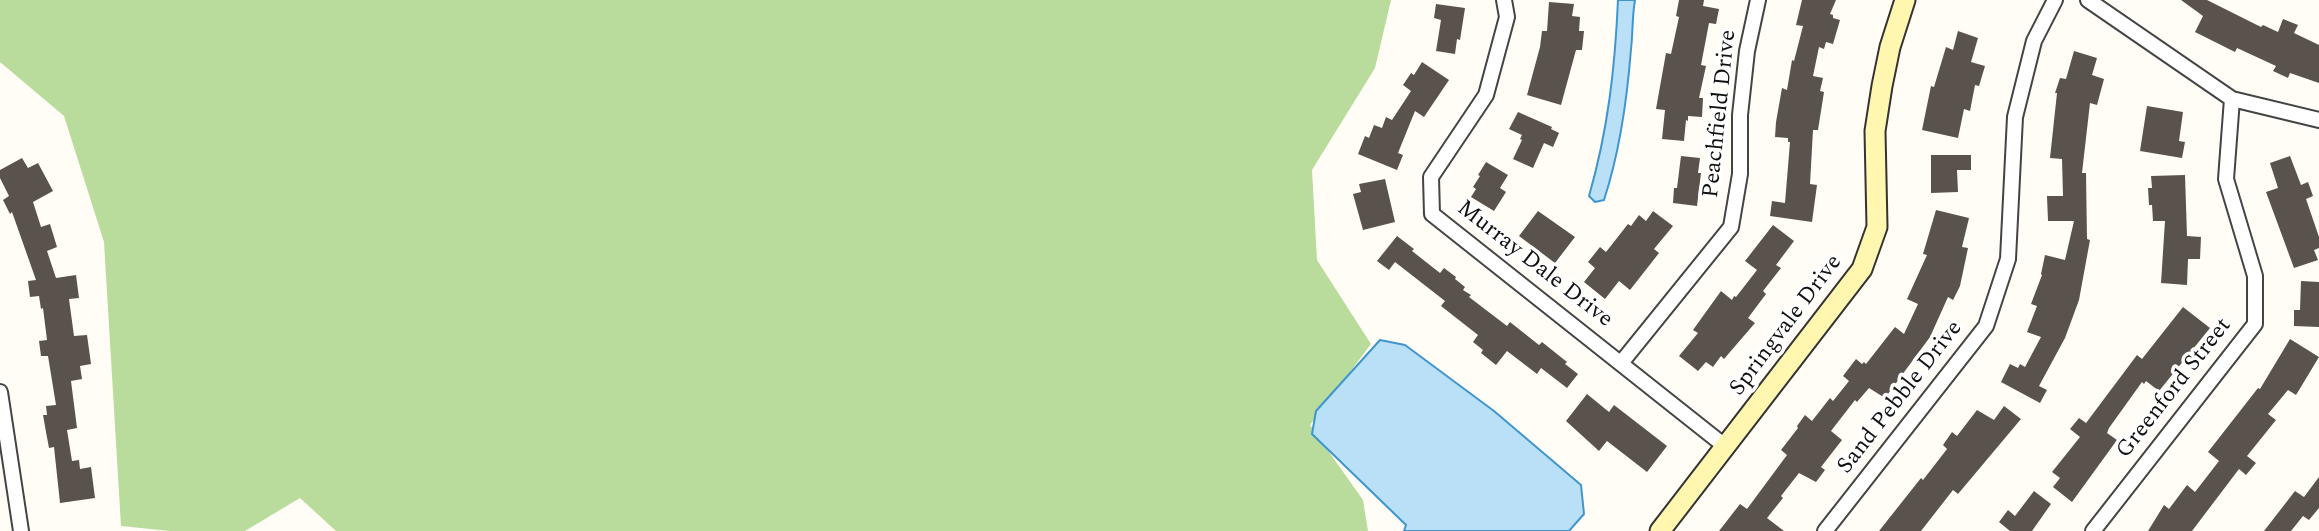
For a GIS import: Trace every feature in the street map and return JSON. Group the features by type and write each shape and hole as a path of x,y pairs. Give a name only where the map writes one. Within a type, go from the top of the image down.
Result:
{"street":[{"name":"Murray Dale Drive","path":"1504,0 1507,16 1486,95 1431,177 1432,214 1726,446"},
{"name":"Peachfield Drive","path":"1621,363 1731,227 1740,174 1740,115 1746,51 1758,0"},
{"name":"Springvale Drive","path":"1660,531 1862,269 1877,227 1875,131 1889,47 1905,0"},
{"name":"Sand Pebble Drive","path":"1825,531 1986,326 2008,260 2015,117 2034,41 2055,0"},
{"path":"2088,0 2232,99 2319,120"},
{"name":"Greenford Street","path":"2093,531 2255,324 2255,276 2226,179 2232,99"},
{"path":"0,392 21,531"}],"green space":[{"path":"0,0 1391,0 1375,68 1312,170 1317,260 1371,344 1310,425 1363,500 1368,531 336,531 300,498 245,531 170,531 121,526 104,242 64,116 0,62"}],"water":[{"path":"1618,0 1635,0 1627,88 1610,182 1604,200 1595,202 1589,196 1610,99"},
{"path":"1380,340 1405,345 1494,411 1581,485 1584,514 1569,531 1404,531 1406,525 1312,434 1316,411"}],"building":[{"path":"1679,0 1704,0 1703,6 1719,9 1716,24 1709,23 1701,65 1706,66 1699,98 1703,98 1702,117 1688,116 1684,141 1662,139 1665,110 1656,109 1666,53 1671,54 1679,17 1676,16"},
{"path":"1802,0 1836,0 1830,14 1840,20 1833,44 1826,42 1824,49 1819,47 1813,76 1823,78 1820,91 1824,92 1818,130 1813,130 1810,184 1817,185 1812,222 1770,216 1772,201 1785,203 1790,142 1788,138 1775,137 1776,122 1782,88 1787,90 1792,60 1794,61 1803,26 1796,25"},
{"path":"2181,0 2207,0 2261,27 2263,25 2278,32 2283,19 2298,25 2294,33 2319,45 2319,83 2290,73 2288,78 2273,71 2276,66 2237,48 2235,52 2195,32 2203,16"},
{"path":"1549,2 1574,4 1572,16 1580,17 1579,31 1584,31 1582,50 1576,50 1561,105 1527,95 1542,31 1547,31"},
{"path":"1436,4 1465,8 1455,54 1436,51 1441,20 1434,18"},
{"path":"1958,31 1978,38 1971,62 1985,66 1979,86 1975,85 1970,111 1964,109 1958,138 1922,130 1931,86 1934,87 1946,47 1953,50"},
{"path":"2074,51 2097,58 2092,75 2104,79 2097,105 2090,103 2082,173 2086,173 2087,239 2090,240 2079,300 2065,338 2039,386 2047,390 2040,403 2001,382 2010,364 2018,368 2020,364 2025,367 2041,337 2027,332 2037,306 2031,304 2042,275 2045,255 2065,260 2074,221 2048,221 2047,196 2063,196 2062,159 2050,158 2055,93 2060,78 2066,79"},
{"path":"1422,62 1449,80 1424,117 1415,111 1398,153 1403,155 1397,170 1358,154 1365,136 1369,138 1374,125 1382,128 1386,117 1392,120 1411,91 1403,85 1411,73 1414,75"},
{"path":"2147,106 2183,112 2179,141 2185,142 2182,158 2140,151"},
{"path":"1518,112 1552,127 1551,129 1559,133 1553,147 1544,143 1533,168 1513,159 1522,135 1509,129"},
{"path":"1931,155 1971,155 1971,170 1957,170 1958,192 1931,193"},
{"path":"1681,156 1700,158 1697,206 1673,203"},
{"path":"2290,156 2301,185 2308,182 2313,196 2306,199 2319,237 2319,248 2314,250 2318,260 2294,268 2266,192 2278,188 2270,163"},
{"path":"22,158 28,168 38,163 53,191 33,202 41,227 50,224 57,247 47,251 56,278 76,275 79,298 69,299 74,336 87,335 91,364 80,366 82,379 71,381 77,428 67,430 72,461 79,460 80,469 91,467 95,498 60,503 54,447 49,448 43,415 47,415 46,406 56,405 48,356 41,356 39,341 47,340 43,308 41,309 39,296 30,297 28,281 36,280 12,212 10,214 3,200 9,196 0,178 0,170"},
{"path":"1486,162 1508,175 1500,188 1506,192 1494,211 1471,197 1476,189 1473,187 1480,176 1478,175"},
{"path":"2185,175 2187,236 2201,237 2200,259 2188,259 2187,285 2161,283 2165,221 2153,221 2148,188 2152,188 2151,176"},
{"path":"1385,179 1395,222 1363,230 1353,194 1361,192 1359,184"},
{"path":"1936,210 1969,218 1962,247 1968,248 1960,286 1953,300 1948,297 1930,337 1885,398 1869,388 1857,402 1855,400 1831,431 1842,440 1821,467 1825,470 1816,482 1799,473 1781,496 1783,498 1767,518 1784,531 1719,531 1740,504 1747,509 1787,455 1781,450 1805,415 1812,421 1830,398 1833,401 1849,381 1843,376 1856,359 1866,364 1895,327 1904,334 1918,304 1907,299 1927,255 1923,254"},
{"path":"1538,211 1575,237 1555,263 1519,236"},
{"path":"1653,211 1673,226 1654,249 1659,253 1630,290 1619,281 1605,299 1584,282 1595,268 1588,262 1600,247 1606,252 1628,224 1631,226 1639,215 1646,221"},
{"path":"1773,225 1794,241 1776,265 1781,268 1763,291 1766,294 1748,318 1755,323 1724,359 1721,356 1713,367 1706,362 1698,371 1679,356 1698,333 1693,330 1721,291 1732,300 1757,270 1745,261"},
{"path":"1397,236 1440,273 1444,268 1456,277 1465,287 1463,290 1471,295 1469,297 1507,326 1510,322 1539,345 1542,342 1567,362 1565,364 1578,374 1567,388 1541,368 1537,374 1507,351 1496,365 1481,353 1483,350 1473,342 1478,335 1441,306 1445,301 1395,262 1389,270 1377,261"},
{"path":"2301,281 2319,282 2319,327 2294,326 2294,310 2300,310"},
{"path":"2183,307 2210,328 2159,391 2146,381 2144,384 2142,382 2109,428 2107,433 2117,440 2072,502 2053,487 2060,478 2052,472 2080,437 2070,429 2079,418 2086,423 2137,355 2142,359"},
{"path":"2290,339 2319,357 2296,395 2288,390 2268,414 2276,420 2247,456 2256,463 2246,475 2239,469 2192,531 2148,531 2164,505 2169,509 2187,485 2195,492 2219,461 2208,452 2258,388 2260,389"},
{"path":"1587,394 1609,412 1614,405 1667,446 1647,472 1607,441 1599,451 1566,421"},
{"path":"2004,406 2021,419 1958,494 1953,490 1921,531 1879,531 1947,449 1943,445 1952,432 1957,436 1977,410 1994,420"},
{"path":"2319,477 2319,508 2309,520 2303,516 2291,531 2264,531 2295,491 2304,497"},
{"path":"2034,491 2051,504 2032,531 2010,531 1999,522 2008,510 2015,516"}]}
